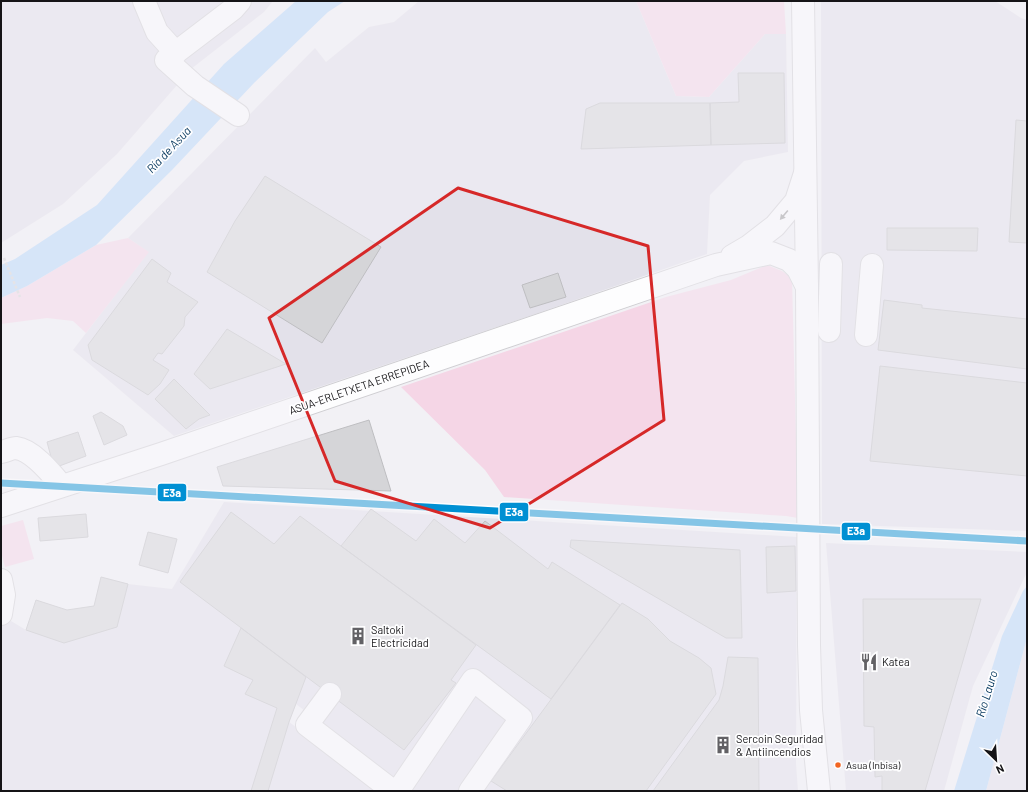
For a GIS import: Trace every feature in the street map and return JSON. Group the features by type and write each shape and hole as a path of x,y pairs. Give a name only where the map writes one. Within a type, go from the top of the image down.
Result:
{"street":[{"path":"144,1 157,32 176,53"},
{"path":"238,115 195,86 166,60 233,9 240,1"},
{"path":"803,1 806,168 809,645 811,710 819,791"},
{"path":"716,265 747,248 775,226 796,201 806,168"},
{"path":"716,265 771,253 789,260 798,269 807,287"},
{"path":"829,331 831,264"},
{"name":"ASUA-ERLETXETA ERREPIDEA","path":"1,506 161,454 716,265"},
{"path":"866,335 872,265"},
{"path":"1,452 15,448 25,451 43,465 62,486"},
{"path":"1,580 4,594 1,614"},
{"path":"398,791 473,680 521,718 470,791"},
{"path":"330,694 307,725 393,791"}],"path":[{"path":"4,258 20,297"}],"highlighted area":[{"path":"458,188 648,246 664,420 490,528 335,481 269,318"}],"shaded area":[{"path":"1,1 273,1 264,12 191,69 117,154 63,204 1,243"},
{"path":"419,1 636,1 676,96 709,97 765,34 786,34 788,152 744,161 710,195 707,254 541,312 174,436 73,350 148,252 128,238 315,48 326,62 369,27 394,22"},
{"path":"636,1 784,1 786,34 765,34 709,97 676,96"},
{"path":"821,1 995,1 1021,18 1027,20 1027,531 822,524"},
{"path":"128,238 149,252 86,333 73,321 47,318 1,324 1,298 27,286 96,245"},
{"path":"767,265 782,271 792,278 798,518 504,497 485,470 401,387 666,297 731,280"},
{"path":"224,502 797,537 796,764 798,791 409,791 296,704 289,722 377,786 373,791 1,791 1,615 26,630 117,627 128,584 172,589"},
{"path":"23,520 34,559 5,567 1,552 1,526"},
{"path":"826,543 1027,552 1027,572 973,686 944,791 846,791"},
{"path":"1027,638 1027,791 986,791"}],"water":[{"name":"Ría de Asua","path":"296,1 345,1 328,12 254,83 172,170 96,245 27,286 1,298 1,265 15,259 97,205 224,64"},
{"name":"Río Lauro","path":"1027,586 1027,638 986,791 954,791 1002,636 1023,591"}],"building":[{"path":"738,73 784,73 785,143 711,145 710,103 739,102"},
{"path":"600,103 710,103 711,145 581,149 586,109"},
{"path":"1016,120 1027,121 1027,243 1009,242"},
{"path":"265,176 381,247 322,343 207,272 235,221"},
{"path":"887,228 978,228 977,251 887,250"},
{"path":"152,259 171,273 167,282 198,302 185,317 184,326 162,354 158,353 153,360 169,370 160,384 148,395 92,360 88,345"},
{"path":"558,273 566,297 530,308 522,285"},
{"path":"884,300 922,305 922,308 1027,319 1027,369 878,350"},
{"path":"227,329 286,364 210,389 194,374"},
{"path":"880,366 1027,383 1027,476 870,461"},
{"path":"174,379 210,415 199,419 186,429 155,399"},
{"path":"101,412 123,426 127,435 104,445 93,416"},
{"path":"369,420 391,491 223,486 217,467"},
{"path":"78,432 86,456 54,468 47,442"},
{"path":"371,509 416,541 434,519 465,543 485,521 548,569 552,562 620,605 551,699 341,546"},
{"name":"Saltoki Electricidad","path":"231,512 274,544 300,516 476,645 451,680 456,683 404,750 180,582"},
{"path":"86,514 88,537 40,541 38,518"},
{"path":"148,532 177,539 168,573 139,565"},
{"path":"571,540 740,550 742,638 726,638 570,547"},
{"path":"795,546 796,591 767,593 766,547"},
{"path":"101,577 128,584 117,627 64,643 26,630 36,600 67,610 94,606"},
{"path":"863,599 981,599 925,791 882,791 882,776 875,777 874,727 864,726"},
{"path":"622,603 648,619 670,641 699,658 711,668 716,694 646,791 507,791 491,781"},
{"path":"241,628 306,677 289,722 268,791 251,791 277,708 245,694 253,680 224,666"},
{"name":"Sercoin Seguridad & Antiincendios","path":"728,657 758,658 759,791 653,791 719,700"}],"transit line":[{"name":"E3a","path":"1,483 1027,541"}],"place":[{"name":"Saltoki Electricidad","path":"358,636"},
{"name":"Katea","path":"869,662"},
{"name":"Sercoin Seguridad & Antiincendios","path":"723,745"},
{"name":"Asua (Inbisa)","path":"838,765"}]}
